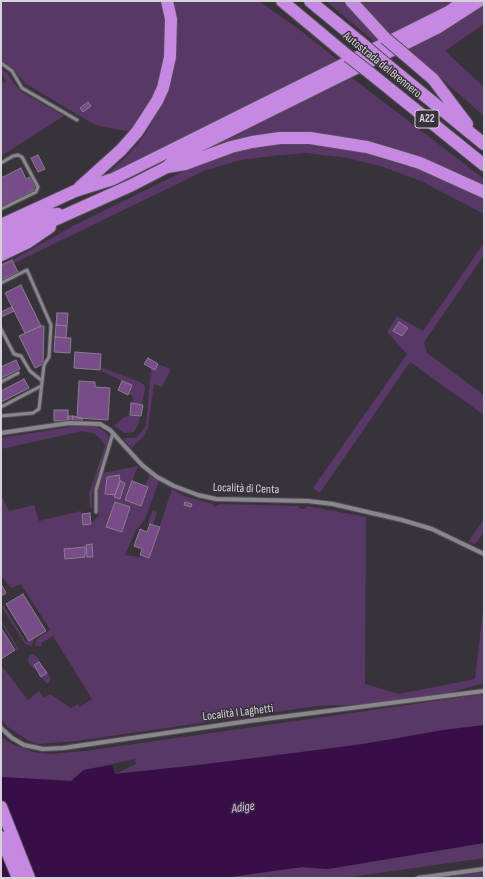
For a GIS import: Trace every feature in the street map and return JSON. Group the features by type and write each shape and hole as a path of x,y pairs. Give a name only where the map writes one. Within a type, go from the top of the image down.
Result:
{"highway":[{"path":"75,191 121,150 137,132 157,101 163,88 170,57 170,19 167,1"},
{"name":"Autostrada del Brennero","path":"282,1 484,165"},
{"name":"Autostrada del Brennero","path":"310,1 481,142"},
{"path":"351,1 385,38 433,79 481,142"},
{"path":"1,225 75,191 113,179 391,41 450,11 464,1"},
{"path":"1,244 166,167 179,156 437,28 479,1"},
{"path":"166,167 185,164 218,151 252,142 280,138 310,138 367,147 420,163 484,192"},
{"path":"1,234 39,216 69,213"},
{"path":"1,255 28,242 69,213"},
{"path":"1,807 29,878"},
{"path":"1,837 18,878"}],"street":[{"name":"Località di Centa","path":"1,433 82,423 100,424 113,433 142,465 157,477 174,486 198,495 216,499 308,501 333,504 402,520 432,529 484,554"},
{"name":"Località I Laghetti","path":"1,728 12,738 24,745 43,749 63,748 249,721 484,691"},
{"path":"418,878 484,868"}],"lane":[{"path":"1,64 12,71 22,88 77,120"},
{"path":"1,163 13,156 18,155 22,158 38,189 1,209"},
{"path":"1,283 27,270 51,325 49,357 44,365 41,380 40,406 36,412 1,416"},
{"path":"1,328 14,354 21,356 30,371 41,380"},
{"path":"1,382 18,373"},
{"path":"1,407 41,386"},
{"path":"96,512 96,490 113,433"}],"shaded area":[{"path":"1,1 163,1 167,38 159,83 155,94 130,132 95,125 26,84 11,67 1,60"},
{"path":"171,1 259,1 300,30 339,61 107,177 106,175 125,158 140,141 149,127 164,94"},
{"path":"326,1 344,1 381,39 375,42"},
{"path":"358,1 458,1 390,35"},
{"path":"484,1 484,24 445,51 484,87 484,116 406,48"},
{"path":"1,68 8,74 14,84 22,92 64,116 1,156 1,81 7,83 1,73"},
{"path":"351,77 484,179 484,186 308,134 188,158"},
{"path":"306,140 404,159 484,195 484,214 421,181 383,167 348,158 306,153 272,156 241,160 206,170 14,263 12,260 73,226 190,168 237,149"},
{"path":"484,243 484,255 424,342 427,353 484,395 484,415 410,362 320,493 313,488 407,354 387,332 397,316 423,331"},
{"path":"158,364 171,369 162,387 154,384 148,428 144,436 131,448 123,438 136,438 146,426 151,368 155,370"},
{"path":"100,367 140,382 144,385 145,388 139,423 134,432 125,433 114,426 123,418 130,415 133,397 128,393 118,390 122,381 100,370"},
{"path":"82,425 98,427 108,434 108,443 92,494 92,508 90,508 89,493 105,446 100,438 93,433 82,431 1,449 1,438"},
{"path":"138,466 132,482 145,486 150,474 159,481 145,519 135,532 125,555 149,558 172,489 184,496 213,504 214,507 221,504 298,506 301,509 304,509 307,506 366,517 365,684 399,694 475,679 483,610 484,683 449,693 371,704 317,706 76,741 39,744 27,740 8,727 1,719 1,665 28,700 39,691 44,698 50,694 71,708 78,704 80,707 92,699 53,636 41,643 42,646 35,646 37,639 50,630 21,584 11,588 1,576 1,495 9,511 34,505 39,521 81,511 83,525 91,524 99,515 97,497 103,473"},
{"path":"153,510 157,512 153,525 148,523"},
{"path":"484,519 484,532 475,544 468,542"},
{"path":"3,605 26,642 34,638 32,646 25,644 1,606"},
{"path":"1,620 19,650 15,650 17,649 1,623"},
{"path":"33,654 37,657 44,668 39,662 34,665 37,672 28,662 29,656"},
{"path":"46,670 51,679 47,684 38,674"},
{"path":"484,694 484,725 295,754 115,774 136,764 135,759 84,770 71,781 1,777 1,737 14,745 34,752 50,754 85,751"},
{"path":"484,843 484,858 344,878 223,878 302,867 328,869"},
{"path":"484,872 484,877 451,878 454,876"}],"water":[{"name":"Adige","path":"484,725 484,843 328,869 302,867 223,878 1,878 1,777 71,781 84,770 112,765 115,774 191,766 364,744 443,730"}],"building":[{"path":"88,102 91,106 83,112 80,108"},
{"path":"38,155 45,169 38,172 31,158"},
{"path":"21,168 26,179 30,177 36,189 1,207 1,178"},
{"path":"12,260 18,272 1,280 1,265"},
{"path":"21,285 41,326 25,333 5,293"},
{"path":"12,307 14,311 1,317 1,312"},
{"path":"57,313 68,313 67,326 56,325"},
{"path":"399,322 408,328 402,336 393,331"},
{"path":"56,325 67,326 66,338 55,337"},
{"path":"44,326 43,364 35,368 19,336"},
{"path":"55,337 71,338 70,353 54,352"},
{"path":"75,352 101,354 100,370 74,368"},
{"path":"148,358 158,364 155,370 144,364"},
{"path":"16,360 20,369 1,378 1,367"},
{"path":"24,379 29,388 1,402 1,391"},
{"path":"79,381 95,382 95,387 110,388 108,420 77,418"},
{"path":"122,381 132,385 128,395 118,390"},
{"path":"131,403 143,405 141,416 130,415"},
{"path":"54,410 68,410 68,421 54,421"},
{"path":"68,416 73,416 72,422 68,422"},
{"path":"73,416 82,418 82,422 72,422"},
{"path":"119,475 120,481 115,495 105,494 107,477"},
{"path":"120,481 125,483 120,499 114,497"},
{"path":"132,481 148,487 141,506 125,500"},
{"path":"115,502 130,507 122,532 106,527"},
{"path":"185,502 192,504 191,507 184,505"},
{"path":"90,513 91,524 83,525 82,514"},
{"path":"150,524 160,527 149,558 140,555 142,549 134,546 140,529 147,532"},
{"path":"92,544 93,557 87,557 86,545"},
{"path":"85,547 85,557 65,559 64,549"},
{"path":"1,584 6,593 1,596"},
{"path":"23,594 46,631 29,641 6,604"},
{"path":"1,628 15,650 1,659"},
{"path":"39,662 47,673 41,677 34,665"}]}
